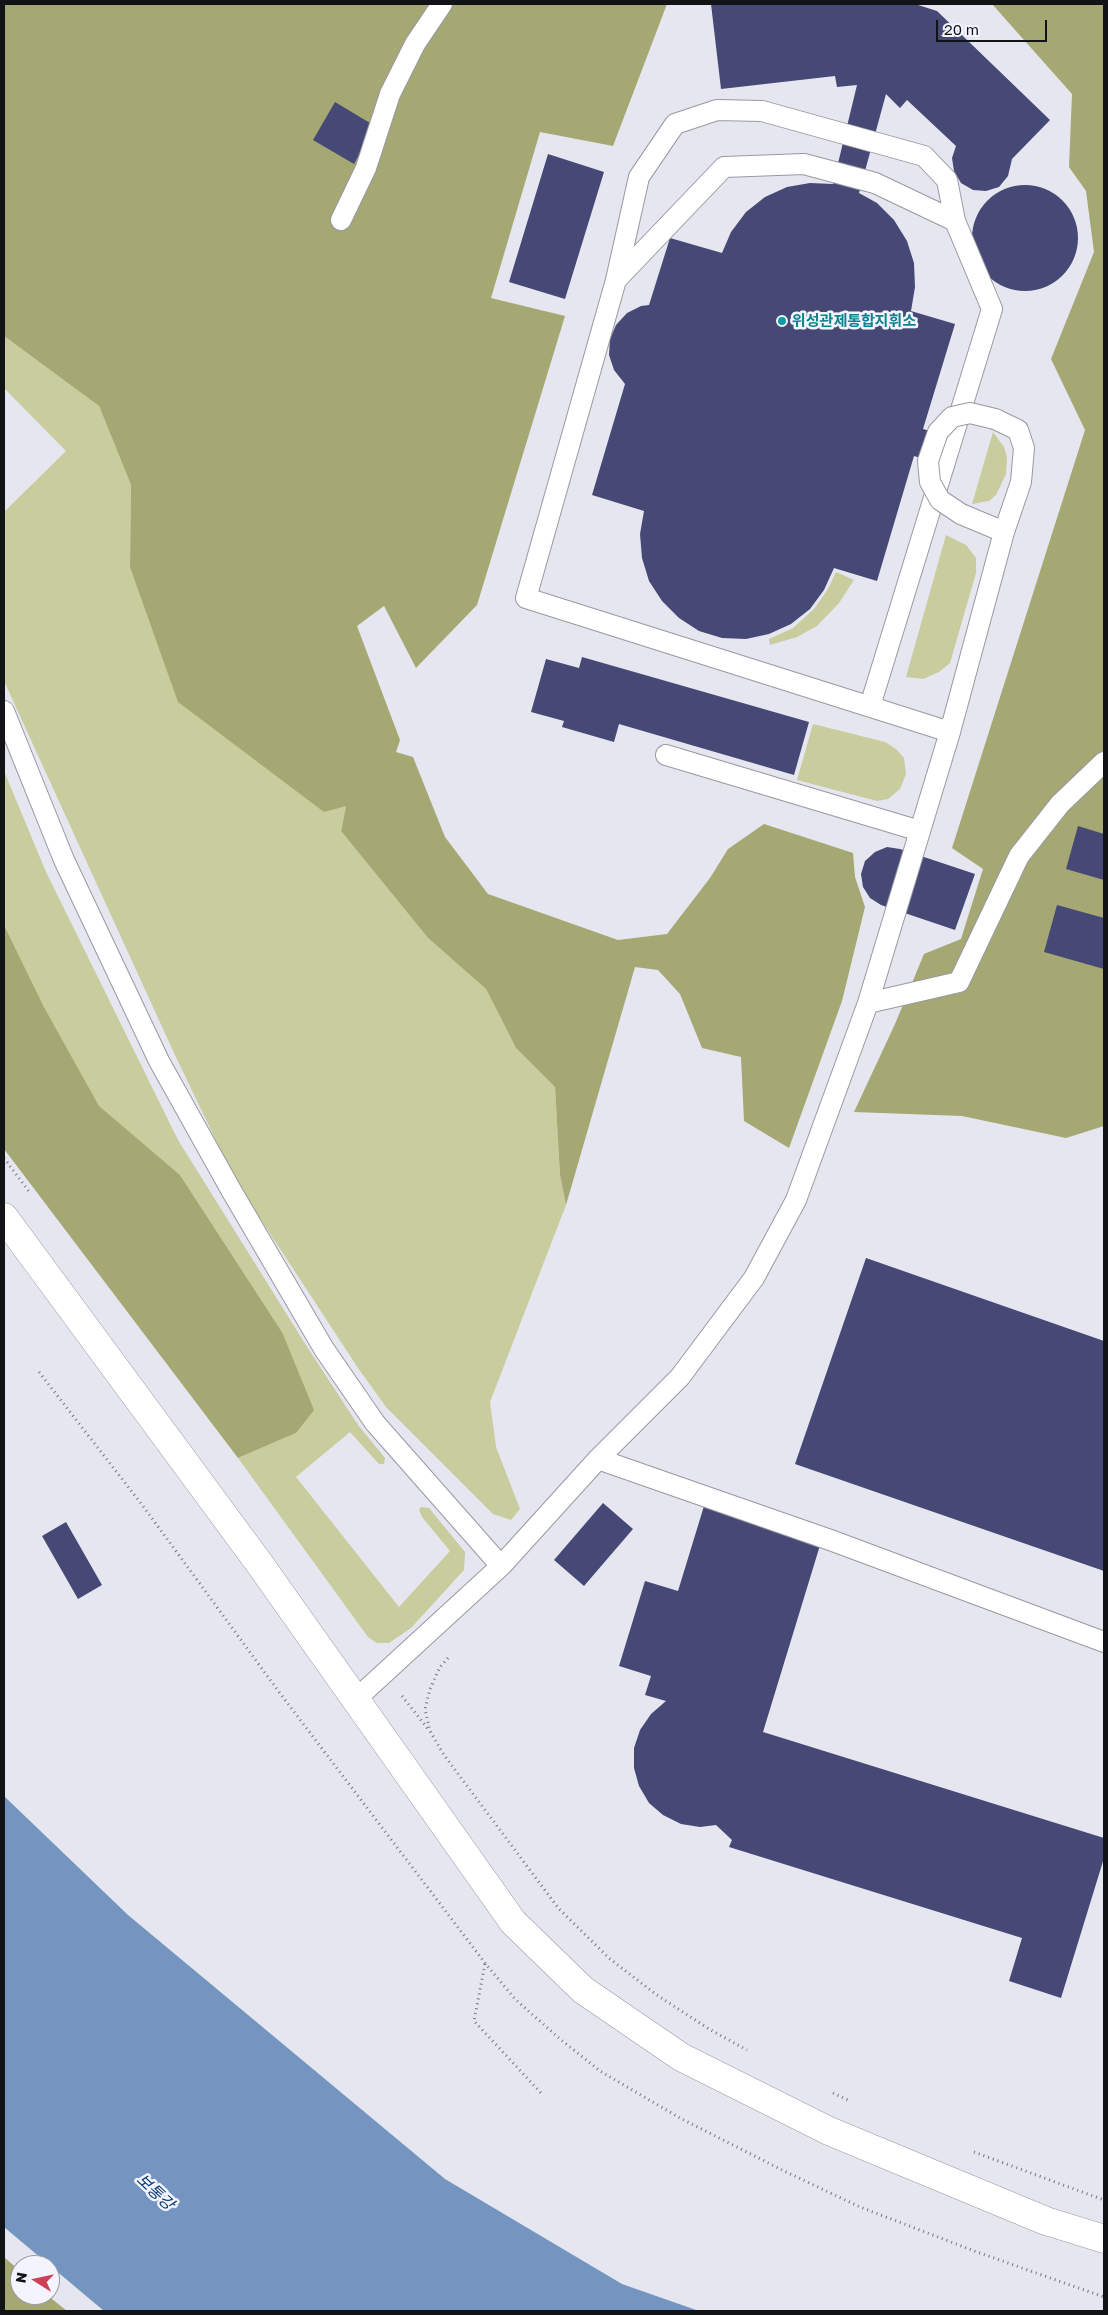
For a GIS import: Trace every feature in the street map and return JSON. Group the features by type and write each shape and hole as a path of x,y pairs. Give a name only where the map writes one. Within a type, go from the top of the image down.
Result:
{"main road":[{"path":"4,1217 259,1563 512,1922 582,1990 681,2058 829,2131 1046,2221 1104,2239"}],"lane":[{"path":"341,220 366,168 390,94 415,44 442,4"},
{"path":"870,706 992,309 955,221 948,180 924,156 762,111 717,110 675,124 639,177 616,280 526,598 950,732"},
{"path":"616,280 724,167 804,164 876,183 955,221"},
{"path":"355,1700 501,1566 598,1459 680,1377 754,1278 796,1200 868,1004 950,732 1004,532 1021,482 1024,448 1018,430 996,419 970,413 952,417 938,432 928,462 930,482 940,500 961,514 1004,532"},
{"path":"4,712 64,860 159,1061 231,1190 324,1349 375,1423 501,1566"},
{"path":"666,755 920,831"},
{"path":"868,1004 959,982 1019,856 1060,804 1104,762"},
{"path":"598,1459 832,1542 1104,1642"}],"path":[{"path":"451,1655 440,1667 430,1689 425,1709 430,1731 444,1755 559,1909 610,1959 657,1995 709,2029 750,2052"},
{"path":"485,1964 474,2021 541,2093"},
{"path":"825,2089 858,2105"},
{"path":"966,2149 1104,2200"}],"green space":[{"path":"4,4 667,4 613,146 540,132 491,298 565,316 477,605 416,668 384,606 357,626 400,740 396,752 413,757 445,837 488,894 618,940 667,934 710,878 728,849 764,824 853,853 855,877 865,907 842,1001 789,1148 744,1121 741,1057 702,1048 680,994 658,970 635,967 566,1205 560,1175 555,1087 516,1048 486,989 428,938 341,831 346,806 324,812 178,702 130,567 131,485 99,406 4,336"},
{"path":"992,4 1104,4 1104,1126 1066,1138 962,1116 854,1112 895,1024 924,954 961,939 983,869 952,848 1085,430 1051,359 1094,252 1086,191 1069,167 1072,94"},
{"path":"4,336 99,406 131,485 130,567 346,806 341,831 428,938 486,989 516,1048 555,1087 560,1175 566,1205 490,1402 496,1447 520,1509 511,1520 493,1514 386,1407 358,1368 235,1180 174,1053 4,681 4,512 66,451 4,388"},
{"path":"993,432 1004,447 1007,457 1006,474 996,495 989,501 972,504"},
{"path":"946,535 966,545 976,558 976,573 950,663 939,672 923,679 906,677"},
{"path":"836,572 854,580 839,603 817,626 797,637 770,645 769,639 793,628 814,609 828,589"},
{"path":"813,724 885,742 896,749 904,758 906,774 900,789 888,799 877,801 797,780"},
{"path":"4,771 46,872 178,1140 358,1425 385,1458 384,1464 379,1464 350,1432 296,1477 399,1607 450,1551 422,1517 419,1510 421,1507 429,1508 465,1552 464,1570 411,1628 389,1643 377,1643 368,1637 238,1458 296,1433 282,1332 180,1175 99,1107 44,1007 4,925"},
{"path":"4,925 44,1007 99,1106 180,1175 282,1332 314,1410 296,1433 238,1458 4,1149"},
{"path":"4,2257 10,2262 10,2305 60,2305 67,2311 4,2311"}],"water":[{"name":"보통강","path":"4,1796 128,1915 445,2179 622,2284 699,2311 104,2311 60,2274 60,2255 37,2255 4,2227"}],"building":[{"name":"위성관제통합지휘소","path":"711,4 915,4 937,11 1050,120 1012,159 1008,176 999,187 986,191 973,190 961,183 954,171 952,158 956,146 907,100 900,108 886,94 859,193 877,203 894,220 907,241 914,263 915,287 911,311 955,324 923,429 950,437 941,464 914,456 877,581 834,568 824,590 810,609 791,624 769,634 746,639 722,638 699,631 679,618 662,601 649,581 642,558 640,534 644,511 592,495 625,384 614,370 609,355 610,339 616,325 627,313 641,306 649,305 670,238 722,253 731,232 746,212 765,197 787,187 810,183 833,184 857,85 837,87 835,76 721,89"},
{"path":"335,102 375,126 354,164 313,140"},
{"path":"548,154 604,172 565,299 509,282"},
{"path":"1025,185 1045,189 1063,200 1074,218 1078,238 1074,258 1063,276 1045,287 1025,291 1005,287 987,276 976,258 972,238 976,218 987,200 1005,189"},
{"path":"582,657 809,722 794,775 619,724 614,742 562,727 564,721 531,712 546,659 579,668"},
{"path":"1078,826 1104,834 1104,880 1066,869"},
{"path":"887,847 900,849 975,874 955,930 881,905 870,898 863,887 861,874 865,861 875,852"},
{"path":"1057,905 1104,918 1104,969 1044,952"},
{"path":"866,1258 1104,1341 1104,1571 795,1464"},
{"path":"603,1503 633,1529 584,1586 554,1560"},
{"path":"704,1506 821,1542 763,1732 1104,1838 1104,1858 1061,1998 1009,1981 1022,1938 729,1847 732,1840 716,1825 700,1827 681,1824 663,1815 649,1803 639,1786 634,1768 634,1748 640,1730 651,1714 666,1701 645,1695 651,1676 619,1666 645,1581 678,1591"},
{"path":"66,1522 102,1585 78,1599 42,1536"}],"place":[{"name":"위성관제통합지휘소","path":"782,321"}]}
